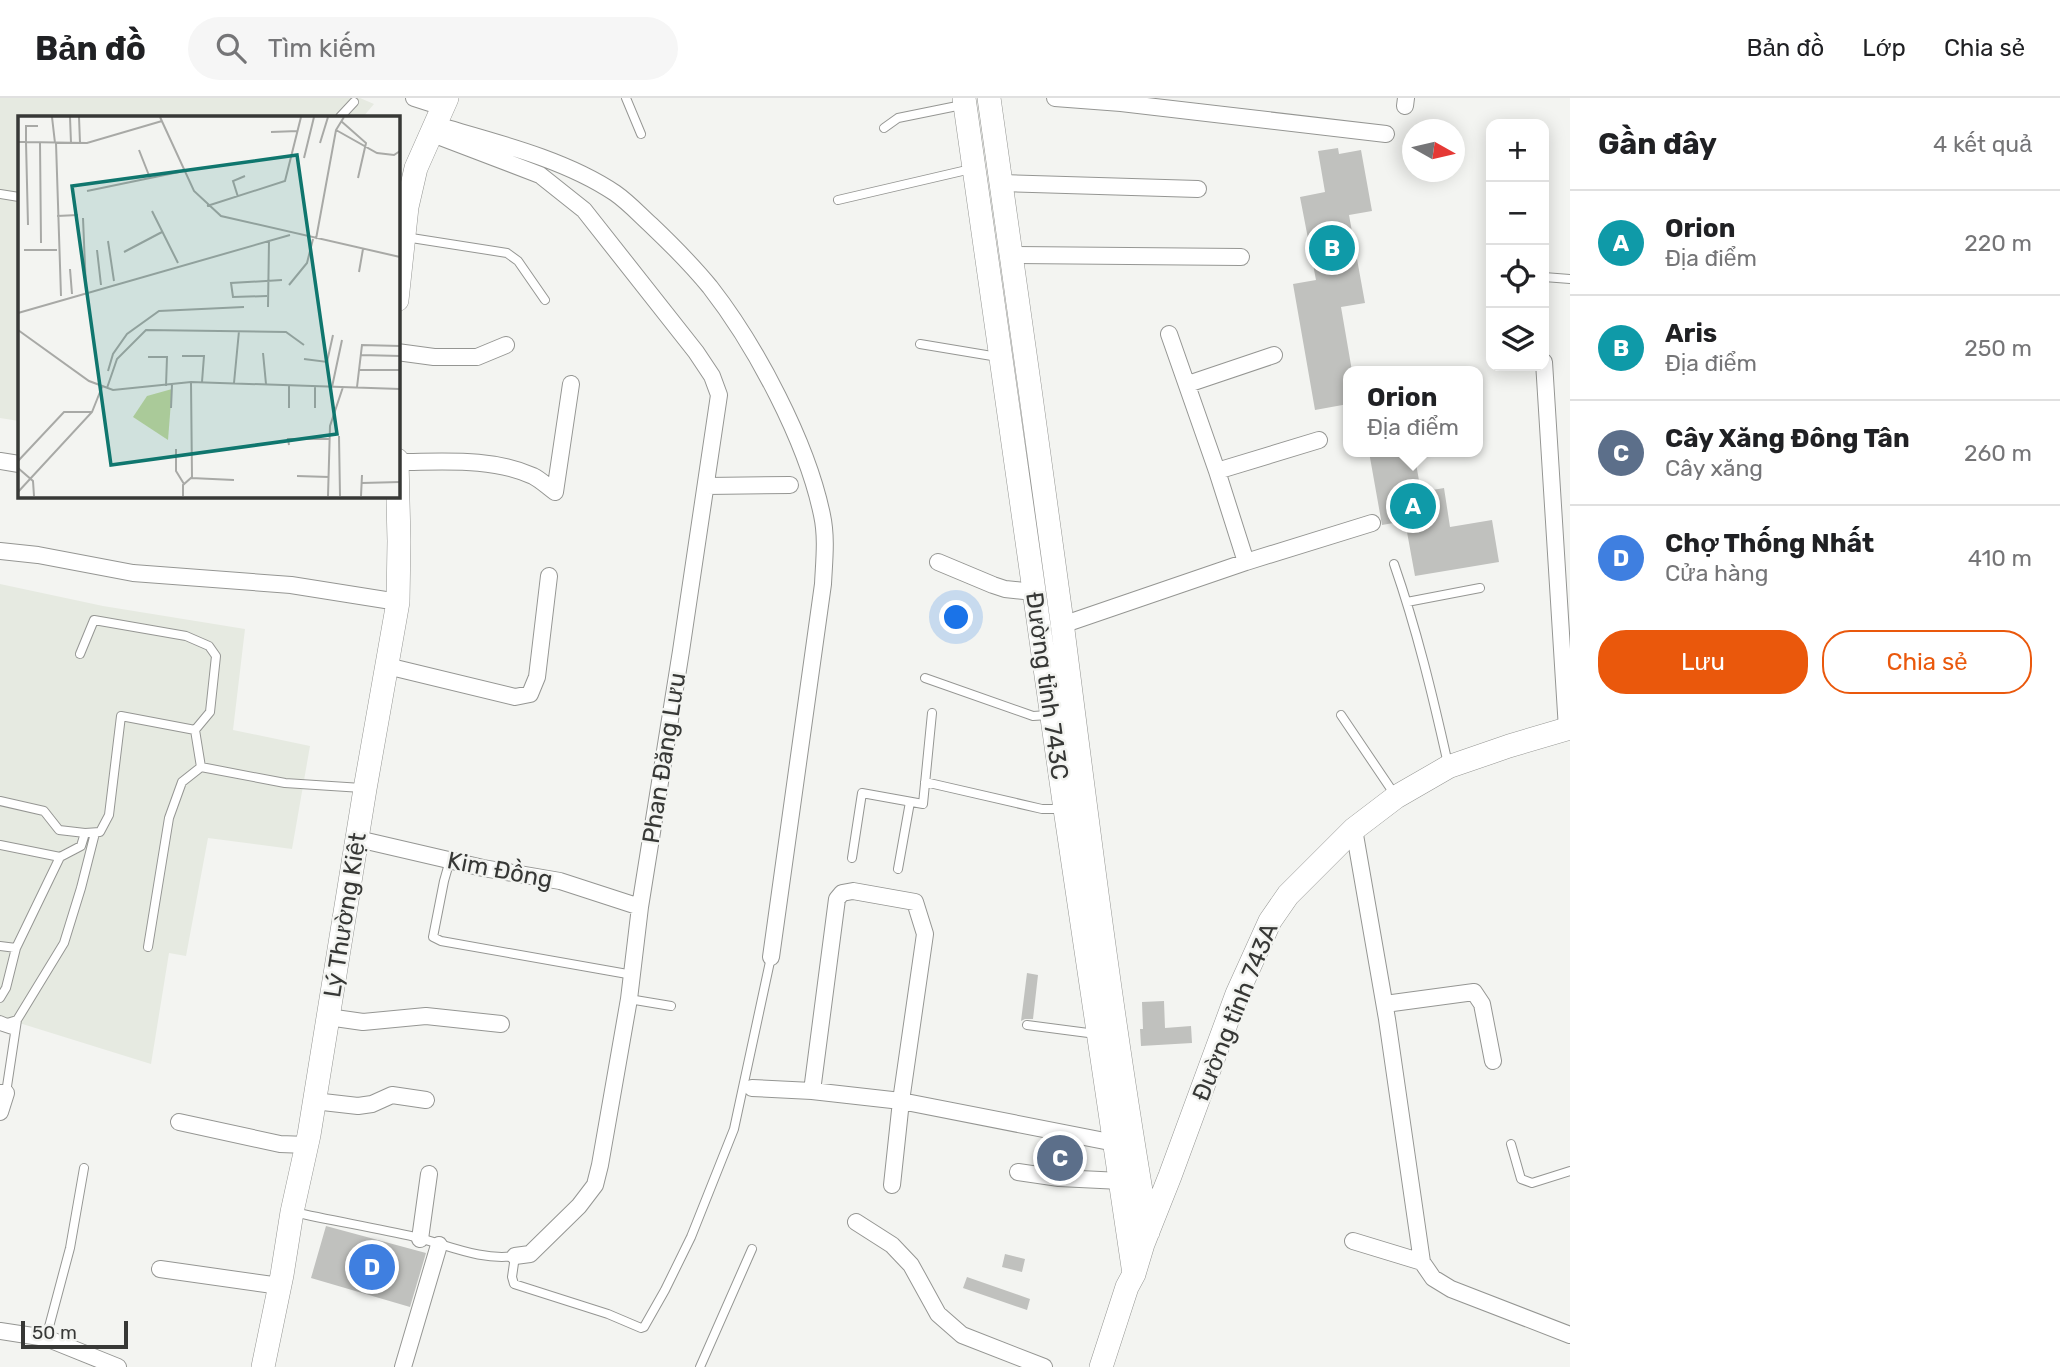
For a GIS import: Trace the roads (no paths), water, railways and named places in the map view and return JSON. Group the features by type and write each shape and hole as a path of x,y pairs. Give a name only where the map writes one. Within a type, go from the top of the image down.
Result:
{"main road":[{"name":"Đường tỉnh 743C","path":"989,98 1062,625 1128,1186 1134,1274"},
{"name":"Đường tỉnh 743C","path":"965,101 1051,715 1115,1143 1128,1186 1148,1232"},
{"path":"399,273 415,168 438,116"},
{"name":"Lý Thường Kiệt","path":"263,1367 307,1145 398,602 391,497"},
{"name":"Đường tỉnh 743A","path":"1101,1367 1127,1287 1237,994 1270,921 1288,895 1354,829 1396,797 1448,767 1568,729"},
{"path":"1128,1186 1170,1176"}],"street":[{"path":"414,98 438,116 504,145 564,166 614,192 630,205 676,248 710,287 770,381 797,440 813,480 822,517 822,584 771,957"},
{"path":"1055,98 1121,103 1386,134"},
{"name":"Phan Đăng Lưu","path":"438,116 540,175 584,210 675,324 712,376 719,395 640,906 633,975 600,1165 595,1185 579,1206 530,1254 515,1256"},
{"path":"1001,183 1198,189"},
{"path":"1012,255 1241,257"},
{"path":"1169,334 1246,562"},
{"path":"399,352 434,357 477,357 506,345"},
{"path":"1188,384 1274,355"},
{"path":"1545,371 1562,533 1568,729"},
{"path":"399,461 499,465 535,477 555,492 571,384"},
{"path":"1217,471 1319,440"},
{"path":"0,461 18,464"},
{"path":"706,486 790,485"},
{"path":"1062,625 1246,562 1372,523"},
{"path":"0,551 38,555 133,573 291,585 398,602"},
{"path":"939,562 993,586 1034,592"},
{"path":"387,666 515,697 530,694 537,677 550,576"},
{"path":"1354,829 1385,1004 1422,1262 1433,1278 1451,1289 1570,1335"},
{"name":"Kim Đồng","path":"358,839 560,881 640,906"},
{"path":"812,1091 837,899 842,893 853,891 915,902 925,934 892,1185"},
{"path":"1385,1004 1474,992 1482,1004 1493,1061"},
{"path":"328,1017 363,1023 426,1016 501,1024"},
{"path":"752,1088 812,1091 901,1101 1115,1143"},
{"path":"0,1112 3,1093"},
{"path":"314,1101 358,1106 372,1104 391,1094 426,1100"},
{"path":"179,1122 280,1144 307,1145"},
{"path":"1018,1172 1128,1186"},
{"path":"420,1239 429,1174"},
{"path":"856,1222 892,1245 911,1265 938,1314 962,1335 1044,1367"},
{"path":"1353,1241 1422,1262"},
{"path":"402,1367 439,1245"},
{"path":"160,1269 280,1286"},
{"path":"0,1331 46,1338 118,1367"}],"lane":[{"path":"626,98 641,134"},
{"path":"884,128 898,118 965,101"},
{"path":"341,116 354,102"},
{"path":"838,200 974,169"},
{"path":"0,194 18,197"},
{"path":"405,237 507,253 518,261 545,300"},
{"path":"1549,277 1570,279"},
{"path":"920,344 1001,358"},
{"path":"1394,564 1434,701 1448,767"},
{"path":"1407,602 1480,588"},
{"path":"80,654 94,620 186,636 209,646 216,656 210,712 195,730 201,766"},
{"path":"925,678 1032,716 1051,715"},
{"path":"852,858 862,793 923,804 932,713"},
{"path":"1341,715 1396,797"},
{"path":"0,801 44,811 59,830 100,832 109,815 121,716 195,730"},
{"path":"201,766 285,783 365,789"},
{"path":"148,947 169,818 182,782 201,766"},
{"path":"925,782 1042,809 1065,809"},
{"path":"898,869 910,802"},
{"path":"0,998 6,988 16,948 60,857 81,846 90,833"},
{"path":"3,1093 16,1020 64,943 81,888 90,833"},
{"path":"0,845 60,857"},
{"path":"450,860 433,937 441,941 633,975"},
{"path":"0,946 16,948"},
{"path":"292,1212 498,1258 515,1256 512,1277 514,1284 608,1314 641,1328 646,1325 691,1237 734,1129 771,957"},
{"path":"629,999 671,1006"},
{"path":"0,1020 7,1023 16,1020"},
{"path":"1027,1025 1098,1034"},
{"path":"0,1026 15,1031"},
{"path":"1511,1144 1521,1179 1525,1182 1532,1183 1570,1171"},
{"path":"46,1338 70,1248 84,1168"},
{"path":"700,1367 751,1249"}],"place":[{"name":"Aris","path":"1332,248"},
{"name":"Orion","path":"1413,506"},
{"name":"Cây Xăng Đông Tân","path":"1060,1158"},
{"name":"Chợ Thống Nhất","path":"372,1267"}]}
